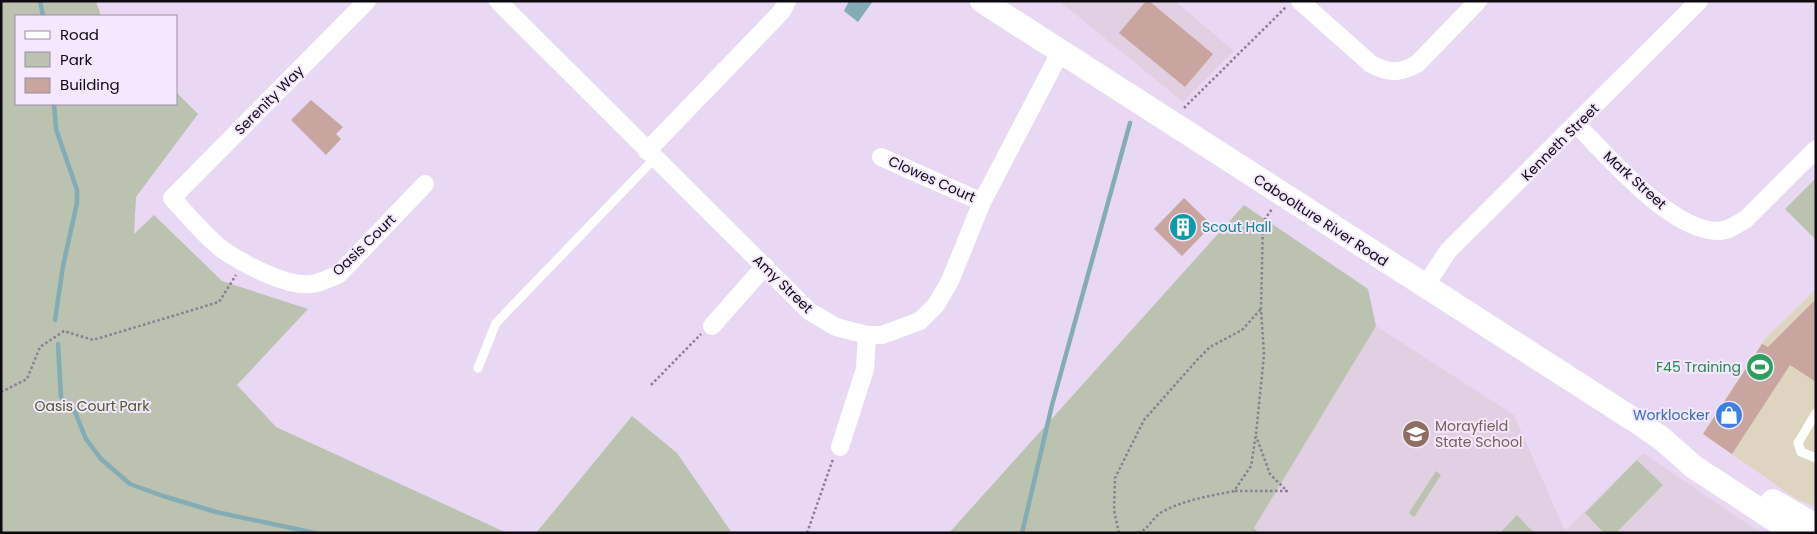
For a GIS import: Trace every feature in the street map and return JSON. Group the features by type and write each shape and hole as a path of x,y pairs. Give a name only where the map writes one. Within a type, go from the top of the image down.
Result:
{"main road":[{"name":"Caboolture River Road","path":"982,1 1661,438 1694,467 1795,533"},
{"name":"Caboolture River Road","path":"1661,438 1701,455 1765,497 1816,526"}],"street":[{"name":"Serenity Way","path":"172,198 366,1"},
{"name":"Amy Street","path":"498,1 650,155 809,311 822,320 852,332 867,335 895,332 920,320 936,305 950,281 982,202 1061,51"},
{"path":"650,155 782,11 787,1"},
{"path":"1300,1 1371,64 1383,70 1394,72 1406,70 1417,64 1478,1"},
{"name":"Kenneth Street","path":"1425,286 1448,251 1577,125 1699,1"},
{"name":"Mark Street","path":"1577,125 1660,205 1700,228 1720,232 1734,227 1746,219 1816,149"},
{"name":"Clowes Court","path":"881,157 982,202"},
{"name":"Oasis Court","path":"172,198 225,252 294,284 311,284 326,281 339,274 426,184"},
{"path":"712,326 765,266"},
{"path":"840,447 865,370 867,335"}],"lane":[{"path":"478,368 496,323 650,155"},
{"path":"1816,413 1798,443 1801,452 1816,458"}],"path":[{"path":"1184,109 1291,1"},
{"path":"1234,491 1251,466 1256,434 1264,355 1262,309 1263,222 1273,208"},
{"path":"1,392 27,379 40,347 64,331 93,340 219,302 245,262"},
{"path":"1119,533 1114,510 1115,478 1144,420 1210,347 1242,330 1262,309"},
{"path":"651,385 712,326"},
{"path":"1138,533 1146,531 1160,513 1195,499 1234,491 1287,491 1270,474 1256,434"},
{"path":"807,533 829,464 840,447"}],"shaded area":[{"path":"849,1 873,1 858,22 844,11"},
{"path":"1059,1 1175,1 1234,51 1183,102"},
{"path":"1816,289 1816,507 1795,498 1703,434 1765,339"},
{"name":"Morayfield State School","path":"1376,326 1514,415 1565,531 1643,453 1761,533 1259,533 1254,528"}],"green space":[{"name":"Oasis Court Park","path":"1,1 96,1 101,15 15,15 15,105 178,105 178,94 198,114 136,197 134,234 154,215 222,281 308,309 237,385 276,427 507,533 1,533"},
{"path":"1816,178 1816,240 1785,209"},
{"path":"1244,205 1368,289 1376,326 1254,528 1259,533 949,533"},
{"path":"632,416 677,453 732,533 536,533"},
{"path":"1637,460 1663,485 1616,533 1604,533 1585,513"},
{"path":"1436,471 1441,475 1414,517 1409,513"},
{"path":"1517,515 1534,533 1500,533"}],"building":[{"path":"1146,1 1149,1 1213,54 1185,87 1119,33"},
{"path":"311,100 343,127 336,134 341,139 326,155 291,120"},
{"name":"Scout Hall","path":"1184,198 1212,225 1182,256 1154,229"},
{"path":"1816,299 1816,382 1790,365 1732,454 1703,434 1762,344 1768,347"}],"waterway":[{"path":"40,1 43,15"},
{"path":"54,105 56,129 77,190 77,203 63,266 55,320"},
{"path":"1022,533 1052,405 1130,123"},
{"path":"58,344 61,397 75,412 86,439 101,459 130,484 216,512 315,533"}],"place":[{"name":"Scout Hall","path":"1183,227"},
{"name":"F45 Training","path":"1760,367"},
{"name":"Worklocker","path":"1729,415"},
{"name":"Morayfield State School","path":"1416,434"}]}
